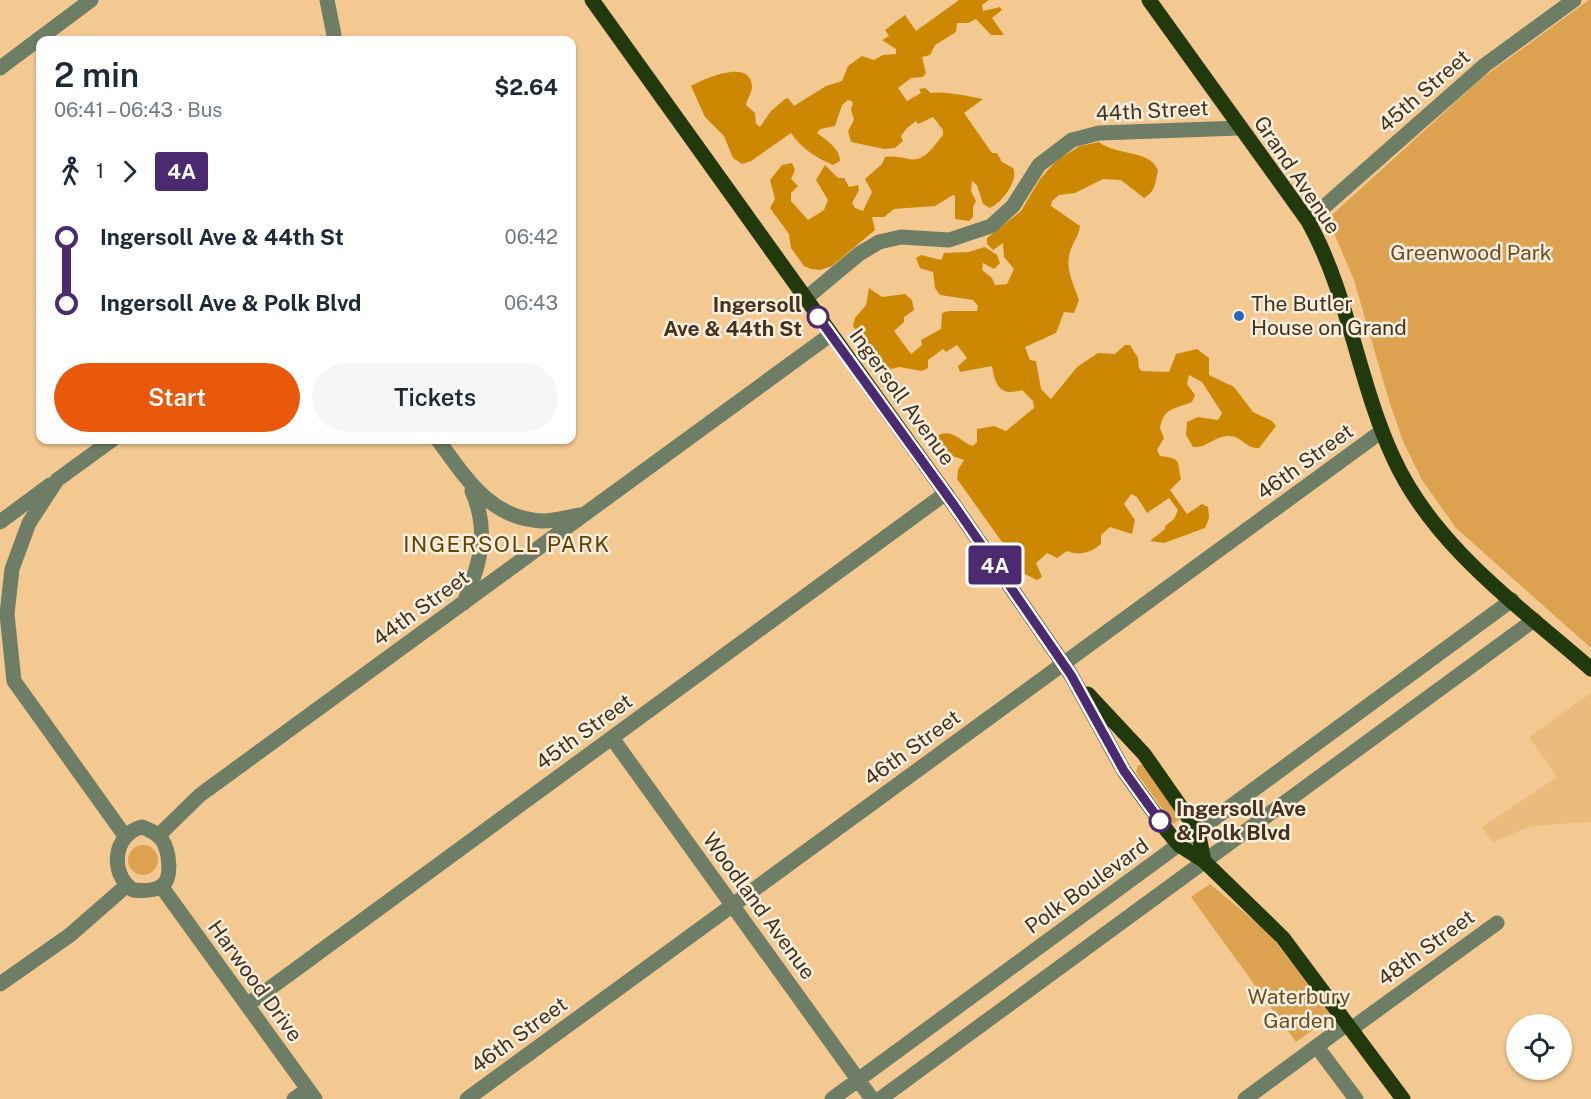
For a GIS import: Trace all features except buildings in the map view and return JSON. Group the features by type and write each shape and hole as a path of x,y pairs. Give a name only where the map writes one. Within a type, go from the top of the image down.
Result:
{"main road":[{"name":"Grand Avenue","path":"1149,0 1308,221 1340,294 1382,431 1412,492 1458,552 1591,669"},
{"name":"Ingersoll Avenue","path":"594,1 830,335 946,494 1067,669 1124,771 1179,845 1204,861 1283,938 1403,1099"},
{"name":"Ingersoll Avenue","path":"1067,669 1144,754 1198,831 1204,861"}],"street":[{"path":"327,0 334,36"},
{"name":"45th Street","path":"1308,221 1485,65 1574,0"},
{"path":"41,36 86,1"},
{"path":"0,68 36,40"},
{"name":"44th Street","path":"805,299 859,254 879,242 901,237 949,240 991,226 1013,206 1039,165 1072,140 1099,133 1240,128"},
{"name":"44th Street","path":"158,836 200,795 830,335"},
{"name":"46th Street","path":"467,1099 732,905 1067,669 1382,431"},
{"path":"0,522 106,444"},
{"path":"441,444 467,480 497,509 516,517 544,521 585,514"},
{"path":"14,681 7,614 12,569 29,523 57,480"},
{"path":"464,603 479,567 482,541 481,517 467,480"},
{"name":"45th Street","path":"247,1005 946,494"},
{"name":"Polk Boulevard","path":"832,1099 1512,600"},
{"path":"880,1099 1534,620"},
{"path":"0,663 125,836"},
{"name":"Woodland Avenue","path":"612,738 872,1099"},
{"path":"142,827 158,836 167,851 169,874 161,886 143,891 126,886 118,869 117,850 125,836 133,829 142,827"},
{"path":"0,984 70,935 126,886"},
{"name":"Harwood Drive","path":"161,886 311,1094"},
{"name":"48th Street","path":"1245,1099 1497,923"},
{"path":"1317,1047 1356,1099"},
{"path":"294,1099 311,1094"}],"shaded area":[{"path":"959,0 989,0 982,5 983,11 1000,7 1002,10 992,18 1004,35 991,35 976,19 968,23 957,23 956,32 935,45 930,55 922,57 926,73 923,77 911,78 898,88 907,101 921,93 919,89 925,88 931,93 949,93 983,99 964,113 992,153 997,153 1002,162 1013,168 1012,185 990,208 983,204 977,185 972,181 971,191 976,201 973,207 973,217 969,221 955,219 955,196 953,195 935,206 894,209 884,217 872,217 875,230 832,266 820,270 804,266 791,248 789,234 770,208 775,199 770,180 782,165 792,163 795,170 791,179 798,186 791,193 791,201 808,220 824,210 828,200 816,180 825,165 838,178 844,178 849,187 858,185 859,190 852,203 855,208 863,211 872,192 865,179 882,164 885,157 915,159 925,156 943,135 943,130 933,117 918,124 916,121 907,128 901,136 903,141 895,148 884,149 851,142 848,131 854,120 851,110 853,102 848,100 842,105 835,126 820,129 817,133 835,148 840,161 833,165 820,159 804,148 791,133 751,161 742,164 733,158 724,136 705,117 691,86 717,75 744,73 750,78 752,87 746,105 755,113 756,124 760,127 771,111 785,99 788,98 794,106 826,86 842,81 848,66 862,56 874,60 883,55 896,54 896,49 882,40 889,36 885,30 905,15 916,31"},
{"path":"1099,142 1154,163 1158,170 1155,183 1151,192 1144,198 1121,180 1103,179 1075,193 1059,195 1052,201 1051,206 1080,226 1068,262 1079,300 1074,313 1064,312 1056,333 1025,347 1030,360 1036,361 1041,389 1051,399 1077,367 1098,353 1115,354 1125,345 1130,345 1138,358 1139,368 1142,371 1169,372 1176,354 1197,349 1209,358 1209,375 1234,387 1253,412 1272,421 1276,426 1259,448 1251,447 1229,436 1220,437 1203,446 1193,447 1186,435 1187,422 1198,417 1218,420 1222,413 1202,382 1189,375 1187,384 1195,395 1192,402 1167,412 1164,416 1160,428 1164,438 1157,450 1160,456 1172,458 1178,464 1181,479 1170,490 1187,514 1202,504 1208,507 1209,518 1205,528 1164,543 1150,541 1165,529 1178,510 1169,498 1147,513 1137,497 1131,494 1124,504 1135,520 1132,534 1110,527 1101,535 1101,544 1093,550 1080,553 1067,551 1057,558 1047,553 1036,563 1042,577 1037,580 1025,574 957,479 958,470 964,460 944,453 935,437 946,433 951,434 973,446 977,442 977,429 994,426 1006,431 1034,408 1033,401 1022,390 1008,392 1000,388 992,366 960,372 958,366 967,358 957,345 946,352 943,349 928,360 928,368 922,371 899,367 891,369 880,365 853,326 855,318 866,305 869,288 882,297 905,294 912,300 914,310 904,317 904,322 894,331 911,354 922,345 921,340 941,329 942,313 977,311 978,306 973,300 940,295 935,288 933,272 920,268 916,258 921,255 941,260 944,253 968,252 985,247 997,255 1000,263 994,269 983,263 982,270 992,278 995,285 1007,284 1014,269 1004,257 1003,243 993,250 987,244 987,238 1021,211 1040,179 1057,160 1080,146"},
{"path":"1591,693 1591,822 1531,826 1493,842 1482,827 1557,777 1529,737"}],"green space":[{"name":"Greenwood Park","path":"1591,0 1591,648 1456,528 1422,480 1403,441 1354,280 1330,224 1333,214 1482,78"},
{"path":"1138,765 1143,765 1182,818 1173,824 1136,772"},
{"path":"143,845 154,849 158,860 154,871 143,875 132,871 128,860 132,849"},
{"name":"Waterbury Garden","path":"1210,884 1269,933 1330,1014 1331,1017 1296,1042 1191,897"}],"bus line":[{"name":"4A","path":"818,317 954,505 1071,675 1124,771 1160,821"}],"place":[{"name":"The Butler House on Grand","path":"1239,316"},
{"name":"Ingersoll Ave & 44th St","path":"818,317"},
{"name":"Ingersoll Ave & Polk Blvd","path":"1160,821"}],"district":[{"name":"INGERSOLL PARK","path":"507,544"}]}
